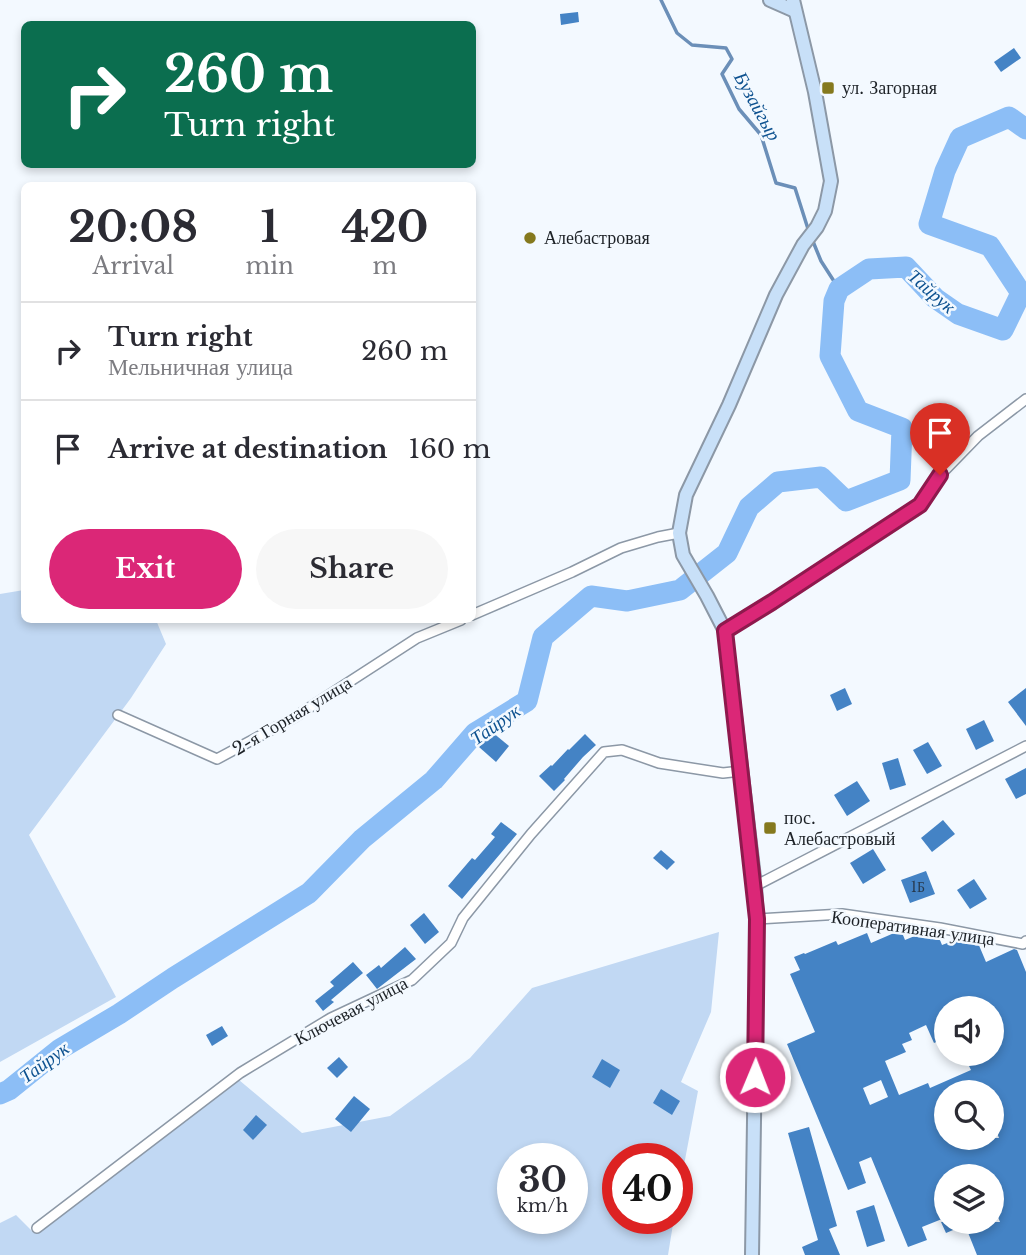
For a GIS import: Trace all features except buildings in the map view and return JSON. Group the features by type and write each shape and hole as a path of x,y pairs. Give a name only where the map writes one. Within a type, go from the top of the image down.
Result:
{"street":[{"path":"752,1255 757,919 755,886 725,631 683,555 679,533 686,495 729,405 776,295 825,211 831,181 815,92 794,6 770,0"},
{"path":"725,631 920,505 940,475 978,436 1026,399"},
{"path":"476,613 621,548 679,533"},
{"name":"2-я Горная улица","path":"118,715 217,759 295,717 417,638 454,623"},
{"path":"755,886 1026,746"},
{"name":"Ключевая улица","path":"37,1228 240,1073 331,1018 412,980 451,943 463,918 531,834 604,752 622,750 659,763 723,773 741,771"},
{"name":"Кооперативная улица","path":"757,919 842,914 940,928 1023,944 1026,941"}],"shaded area":[{"path":"21,590 21,623 157,623 166,644 131,698 29,835 116,997 0,1062 0,594"},
{"path":"719,932 711,1012 681,1082 698,1091 688,1143 602,1143 602,1234 671,1234 668,1255 0,1255 0,1223 16,1215 34,1233 239,1080 302,1133 390,1116 470,1058 532,988"}],"waterway":[{"name":"Бузайгыр","path":"661,0 677,33 692,45 726,48 732,59 722,74 739,109 761,135 776,183 795,188 809,232"},
{"name":"Тайрук","path":"0,1094 9,1090 60,1049 309,893 362,839 434,780 475,733 527,701 543,637 591,596 627,601 680,590 727,553 749,507 778,482 821,477 846,501 900,480 902,428 858,411 830,356 834,301 839,289 869,269 906,267 935,298 958,314 1003,330 1021,293 990,246 929,224 945,171 960,138 1009,117 1026,129"},
{"name":"Бузайгыр","path":"812,239 821,261 839,289"}],"place":[{"name":"ул. Загорная","path":"828,88"},
{"name":"Алебастровая","path":"530,238"},
{"name":"пос. Алебастровый","path":"770,828"}],"route":[{"path":"755,1077 755,886 725,631 920,505 940,475"}]}
